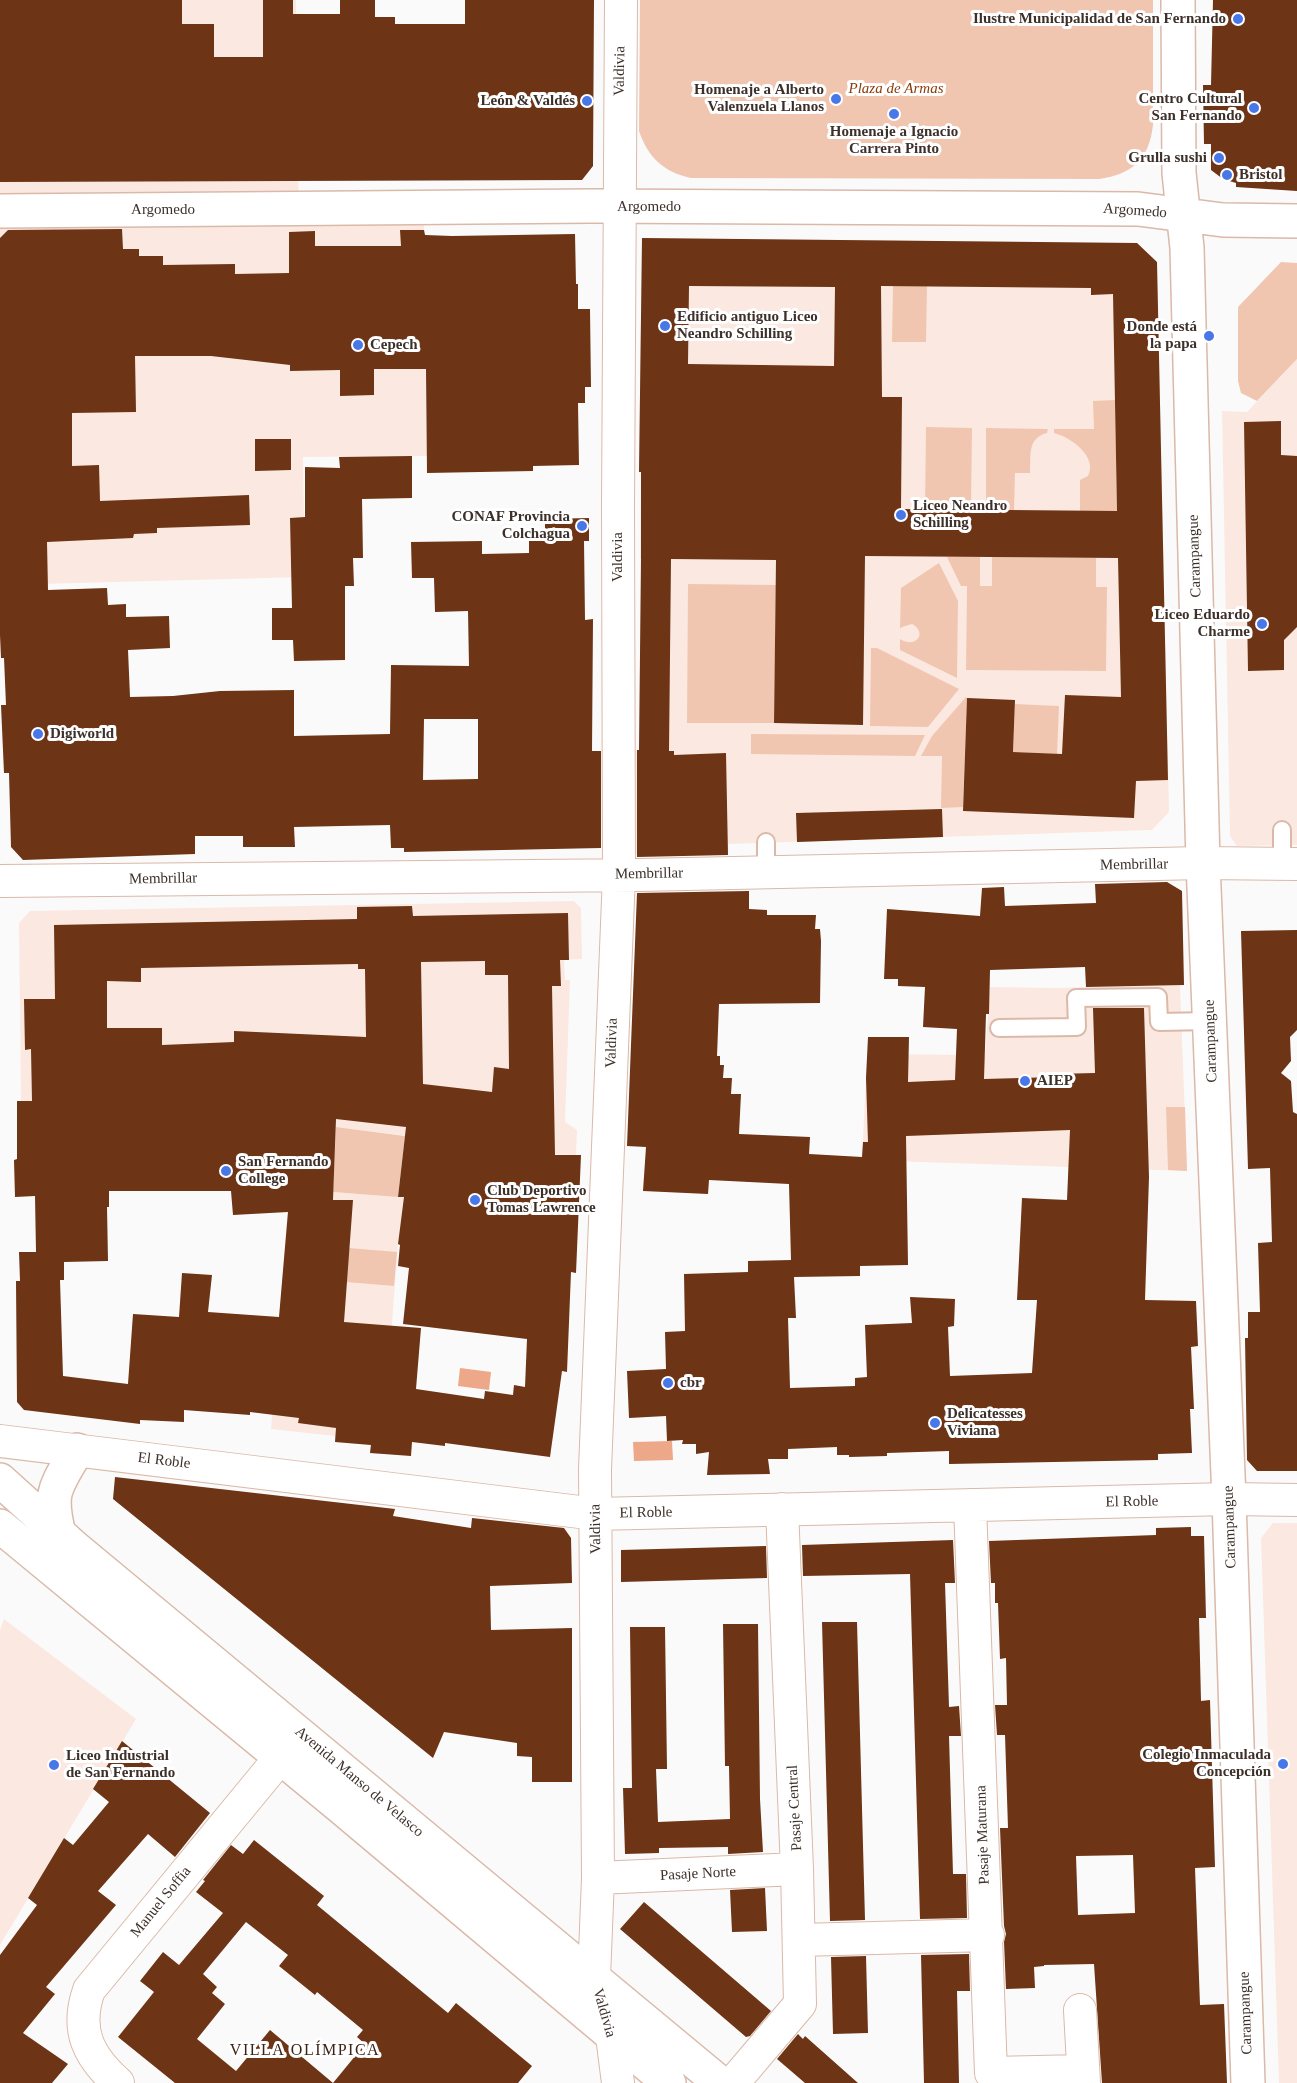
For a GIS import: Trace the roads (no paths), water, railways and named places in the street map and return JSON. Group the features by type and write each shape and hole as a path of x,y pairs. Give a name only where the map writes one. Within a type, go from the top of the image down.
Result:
{"street":[{"name":"Valdivia","path":"618,2083 612,2036 594,1978 598,1878 595,1457 619,875 621,0"},
{"name":"Carampangue","path":"1178,0 1179,173 1187,248 1203,863 1229,1499 1248,2083"},
{"name":"Argomedo","path":"0,211 619,207 1137,209 1223,220 1297,221"},
{"name":"Membrillar","path":"0,880 619,875 766,857 1290,864"},
{"name":"El Roble","path":"0,1441 596,1514 1229,1499 1297,1500"},
{"path":"59,1534 53,1510 54,1499 57,1486 77,1450"},
{"name":"Avenida Manso de Velasco","path":"0,1480 612,2036 669,2083"},
{"name":"Pasaje Maturana","path":"970,1505 992,2073 1084,2077 1080,2010"},
{"name":"Pasaje Central","path":"733,2083 800,2004 797,1869 782,1509"},
{"name":"Avenida Manso de Velasco","path":"0,1526 594,1978 720,2083"},
{"name":"Manuel Soffia","path":"118,2083 107,2073 88,2048 83,2021 84,2006 89,1990 290,1745"},
{"name":"Pasaje Norte","path":"598,1878 797,1869"},
{"path":"799,1940 988,1935"}],"lane":[{"path":"1282,830 1290,864"},
{"path":"999,1028 1077,1027 1076,998 1158,997 1159,1022 1210,1021"}],"place":[{"name":"Ilustre Municipalidad de San Fernando","path":"1238,19"},
{"name":"Homenaje a Alberto Valenzuela Llanos","path":"836,99"},
{"name":"León & Valdés","path":"587,101"},
{"name":"Centro Cultural San Fernando","path":"1254,108"},
{"name":"Homenaje a Ignacio Carrera Pinto","path":"894,114"},
{"name":"Grulla sushi","path":"1219,158"},
{"name":"Bristol","path":"1227,175"},
{"name":"Edificio antiguo Liceo Neandro Schilling","path":"665,326"},
{"name":"Donde está la papa","path":"1209,336"},
{"name":"Cepech","path":"358,345"},
{"name":"Liceo Neandro Schilling","path":"901,515"},
{"name":"CONAF Provincia Colchagua","path":"582,526"},
{"name":"Liceo Eduardo Charme","path":"1262,624"},
{"name":"Digiworld","path":"38,734"},
{"name":"AIEP","path":"1025,1081"},
{"name":"San Fernando College","path":"226,1171"},
{"name":"Club Deportivo Tomas Lawrence","path":"475,1200"},
{"name":"cbr","path":"668,1383"},
{"name":"Delicatesses Viviana","path":"935,1423"},
{"name":"Colegio Inmaculada Concepción","path":"1283,1764"},
{"name":"Liceo Industrial de San Fernando","path":"54,1765"}],"district":[{"name":"VILLA OLÍMPICA","path":"305,2051"}],"park label":[{"name":"Plaza de Armas","path":"896,89"}]}
